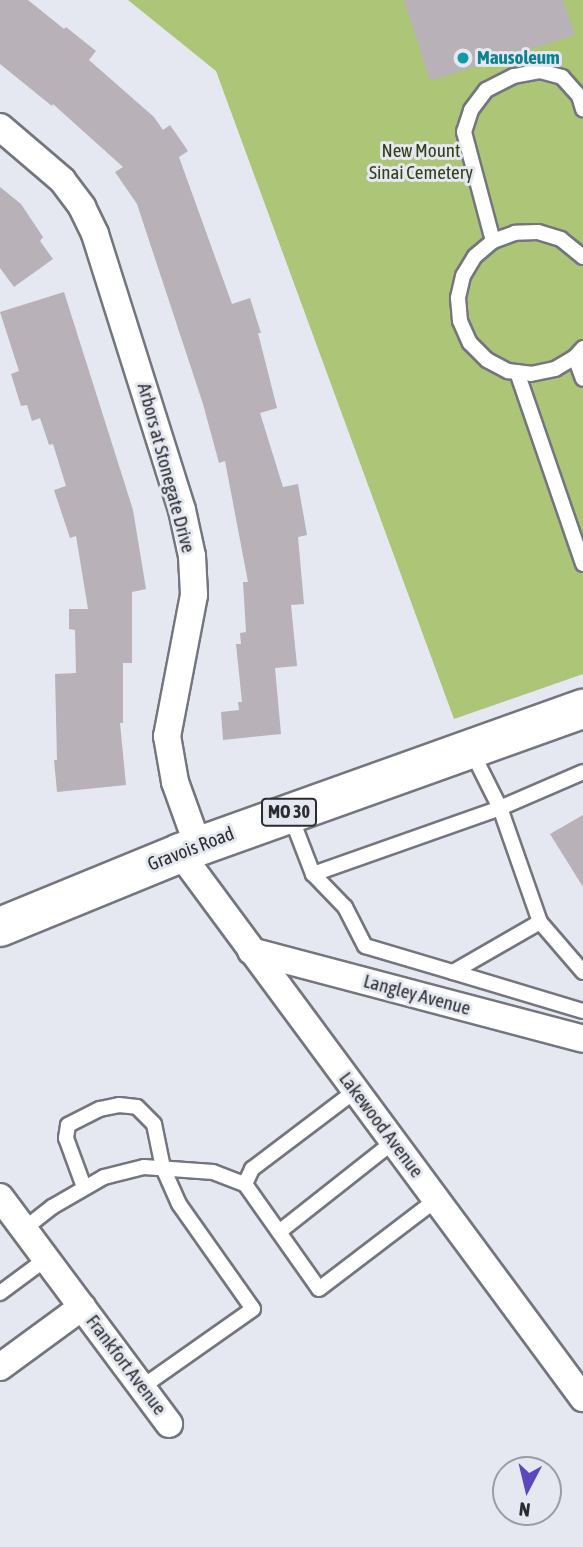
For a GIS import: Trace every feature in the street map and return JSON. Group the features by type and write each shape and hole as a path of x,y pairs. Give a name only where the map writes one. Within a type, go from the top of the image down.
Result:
{"main road":[{"name":"Gravois Road","path":"0,927 189,849 583,709"}],"street":[{"name":"Arbors at Stonegate Drive","path":"0,127 62,180 82,207 95,234 182,510 192,556 194,595 167,736 189,849"},
{"name":"Lakewood Avenue","path":"189,849 251,951 581,1393"},
{"name":"Langley Avenue","path":"251,951 583,1039"},
{"name":"Frankfort Avenue","path":"8,1214 46,1259 169,1424"},
{"name":"Frankfort Avenue","path":"0,1367 82,1307"}],"lane":[{"path":"493,242 464,132 471,110 486,90 514,76 540,71 562,77 579,96 583,109"},
{"path":"583,257 561,239 538,232 515,233 493,242 475,256 463,276 458,298 460,321 470,343 487,360 517,372 531,374 555,369 579,353 583,379"},
{"path":"517,372 583,564"},
{"path":"471,750 500,808 540,922 583,972"},
{"path":"313,874 500,808 583,772"},
{"path":"289,812 313,874 345,907 365,946 583,1011"},
{"path":"453,972 540,922"},
{"path":"245,1184 252,1169 355,1091"},
{"path":"84,1187 66,1138 68,1125 100,1109 119,1105 137,1107 154,1124 163,1168 179,1204 253,1309 142,1387"},
{"path":"279,1232 393,1142"},
{"path":"8,1214 84,1187 104,1177 144,1167 213,1172 245,1184 319,1289 436,1200"},
{"path":"0,1293 46,1259"}],"green space":[{"name":"New Mount Sinai Cemetery","path":"128,0 583,0 583,674 454,719 216,71"}],"building":[{"path":"0,0 28,0 64,29 66,27 96,51 89,60 154,117 163,130 170,125 188,151 179,157 232,304 250,298 261,333 258,333 277,408 260,413 283,487 298,484 307,535 298,537 304,604 291,605 297,666 275,668 281,734 223,740 221,712 239,710 238,702 242,702 236,644 241,644 240,633 246,632 243,582 248,582 225,461 219,463 203,404 137,204 115,172 123,167 53,104 52,106 0,64"},
{"name":"Mausoleum","path":"404,0 563,0 575,35 430,81"},
{"path":"0,187 21,204 43,237 40,241 53,259 14,287 0,268"},
{"path":"64,292 133,510 146,589 132,592 132,663 123,663 123,723 120,723 126,785 57,792 54,760 57,760 55,674 76,673 75,630 69,629 69,609 88,609 76,536 70,538 54,490 66,486 53,444 49,445 40,418 32,421 27,405 21,406 11,374 19,371 0,312"},
{"path":"583,815 583,887 550,834"}],"place":[{"name":"Mausoleum","path":"463,58"}]}
